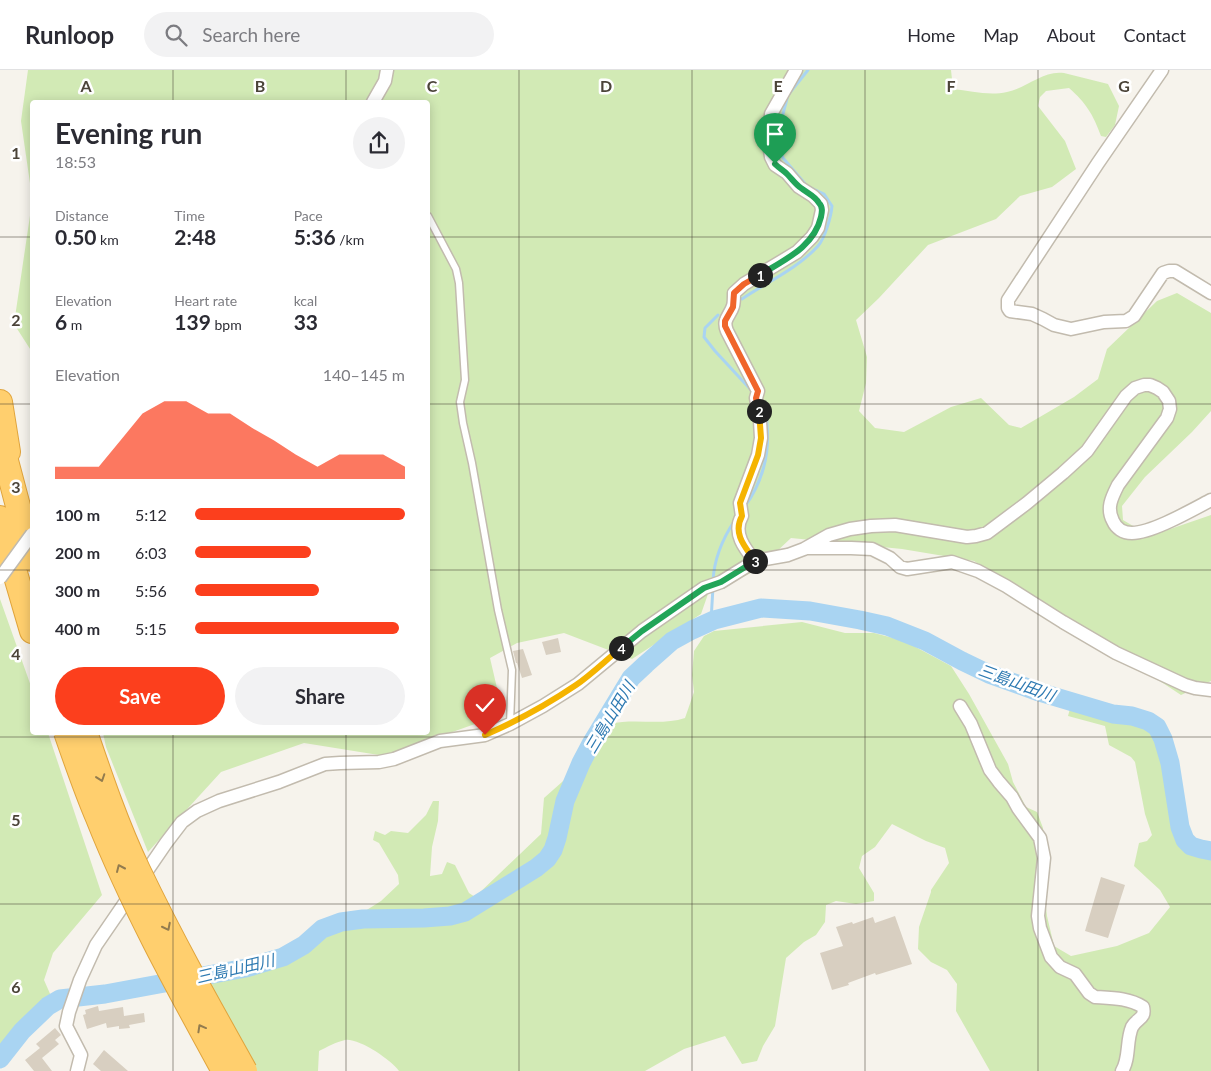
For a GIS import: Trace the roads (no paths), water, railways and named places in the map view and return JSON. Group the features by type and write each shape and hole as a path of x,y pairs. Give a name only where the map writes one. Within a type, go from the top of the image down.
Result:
{"highway":[{"path":"0,402 16,501"},
{"path":"0,438 30,552"},
{"path":"0,518 30,624"},
{"path":"0,544 30,629"},
{"path":"67,735 98,818 127,884 181,992 224,1071"},
{"path":"86,735 110,804 138,869 197,986 245,1071"}],"street":[{"path":"374,100 385,81 387,70"},
{"path":"755,561 740,540 739,528 742,516 740,503 758,455 761,438 757,394 725,326 725,321 733,307 734,293 744,284 797,252 808,242 818,228 822,210 821,204 799,187 787,173 775,164 771,156 769,137 771,114 796,70"},
{"path":"1162,70 1008,300 1008,308 1010,311 1032,314 1054,325 1071,329 1104,322 1130,320 1163,273 1169,271 1175,272 1211,293"},
{"path":"77,1071 82,1055 66,1026 80,980 96,945 182,822 197,812 219,801 280,782 325,764 378,762 394,759 440,741 485,735 543,706 578,684 642,631 704,588 721,582 755,561 788,555 804,549 828,535 850,529 895,525 967,537 987,532 1027,503 1088,450 1126,396 1135,388 1144,385 1150,385 1163,392 1169,401 1170,409 1167,418 1112,496 1109,508 1110,516 1115,526 1131,533 1147,530 1211,500"},
{"path":"0,578 30,537"},
{"path":"804,549 872,549 890,558 900,567 907,569 952,562 978,571 1006,586 1116,654 1185,685 1211,690"},
{"path":"960,706 971,724 990,770 1012,797 1040,838 1044,858 1038,916 1040,928 1051,957 1060,967 1075,974 1091,995 1127,1000 1143,1008 1144,1016 1136,1021 1132,1028 1127,1060 1122,1071"}],"lane":[{"path":"430,220 456,269 459,283 465,380 460,402 498,610 512,670 510,724"}],"waterway":[{"path":"742,299 801,262 810,254 821,242 829,221 832,206 824,194 807,186 783,158 778,144 780,125 788,95 808,70"},
{"path":"718,315 705,328 704,337 752,391"},
{"path":"745,506 756,488 766,457 768,436 766,413 763,406"},
{"path":"713,581 720,549 735,520"},
{"path":"711,621 713,587"},
{"name":"三島山田川","path":"0,1059 22,1031 48,1006 60,999 105,994 246,968 283,957 304,945 322,929 341,922 363,919 450,916 465,912 536,868 547,859 553,850 565,801 581,763 631,678 672,641 692,630 714,620 761,608 810,611 887,626 925,641 989,674 1039,692 1113,714 1132,716 1148,721 1157,727 1163,739 1170,763 1180,827 1185,840 1191,846 1211,851"}]}
